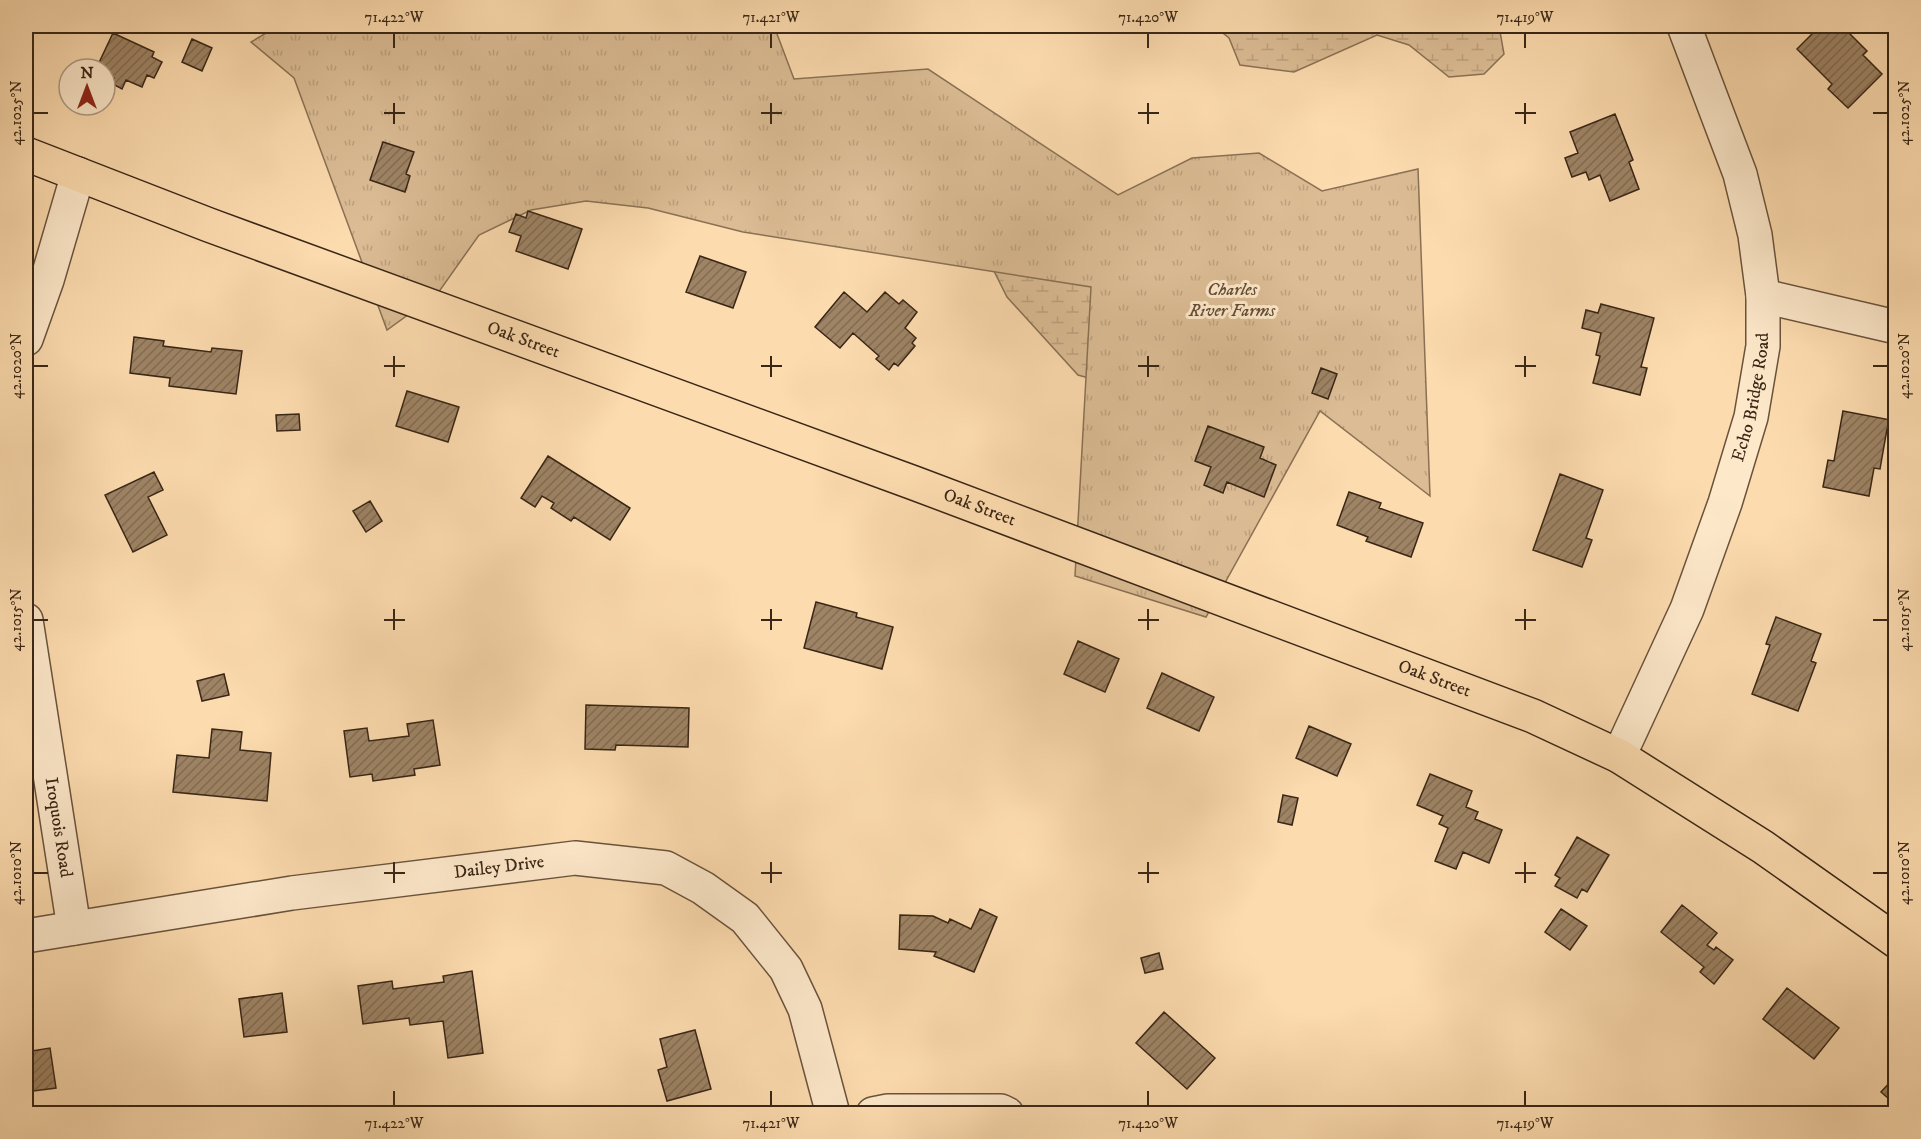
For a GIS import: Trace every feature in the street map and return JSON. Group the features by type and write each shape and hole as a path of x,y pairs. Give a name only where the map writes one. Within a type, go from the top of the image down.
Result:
{"main road":[{"name":"Oak Street","path":"26,154 221,229 926,487 1522,712 1619,756 1763,848 1896,941"}],"street":[{"name":"Echo Bridge Road","path":"1619,756 1687,609 1725,503 1751,417 1763,346 1763,296 1755,235 1740,174 1684,26"},
{"path":"26,339 47,280 78,174"},
{"path":"1763,296 1896,327"},
{"name":"Iroquois Road","path":"26,620 74,928"},
{"name":"Dailey Drive","path":"26,936 292,893 575,858 666,868 703,888 745,918 786,969 805,1010 833,1113"},
{"path":"873,1113 1001,1111 1008,1113"}],"green space":[{"name":"Charles River Farms","path":"278,26 774,26 794,79 928,69 1118,195 1192,158 1259,153 1322,191 1418,169 1430,496 1320,411 1206,617 1075,576 1091,287 743,232 648,208 586,201 531,210 479,235 438,293 387,330 294,78 251,42"},
{"path":"1214,26 1499,26 1504,54 1484,74 1449,77 1409,45 1377,35 1294,72 1240,65 1229,38"},
{"path":"1087,179 1110,384 1078,375 1007,297 982,247"}],"building":[{"path":"1820,26 1842,26 1867,51 1863,55 1882,74 1848,108 1828,89 1832,84 1797,49"},
{"path":"113,33 154,52 152,57 162,62 154,78 147,75 142,87 126,80 122,89 117,86 117,57 102,57"},
{"path":"192,39 212,48 202,71 182,62"},
{"path":"1615,114 1633,160 1629,162 1639,189 1610,201 1600,175 1589,180 1586,172 1572,177 1565,158 1578,153 1570,132"},
{"path":"383,142 414,152 406,174 410,176 405,192 370,180"},
{"path":"528,211 582,229 568,269 516,251 521,236 509,232 516,214 526,218"},
{"path":"700,256 746,272 733,308 686,292"},
{"path":"844,292 867,312 885,292 899,304 903,300 917,312 905,328 916,338 912,343 915,346 898,366 894,363 889,370 876,359 879,356 853,333 840,348 815,327"},
{"path":"1601,304 1654,318 1641,367 1647,368 1640,395 1593,383 1600,356 1596,355 1601,333 1582,328 1586,310 1598,313"},
{"path":"134,337 164,341 163,346 211,352 212,348 242,351 236,394 169,386 170,378 130,373"},
{"path":"1321,368 1337,374 1328,399 1312,393"},
{"path":"407,391 459,407 448,442 396,426"},
{"path":"1843,411 1896,421 1895,431 1887,429 1880,469 1874,468 1869,496 1823,487 1828,460 1834,461"},
{"path":"299,414 300,430 277,431 276,415"},
{"path":"1208,426 1264,447 1260,458 1276,465 1264,497 1227,482 1223,493 1204,485 1211,467 1195,461"},
{"path":"548,456 630,508 610,540 574,517 571,521 551,508 554,503 542,496 535,507 521,498"},
{"path":"154,472 163,490 148,497 167,535 133,552 105,495"},
{"path":"1560,474 1603,490 1586,538 1592,540 1582,567 1533,550"},
{"path":"1349,492 1381,503 1379,508 1423,523 1411,557 1366,541 1368,537 1337,525"},
{"path":"370,501 382,521 366,532 353,511"},
{"path":"816,602 857,613 856,617 893,627 882,669 804,648"},
{"path":"1776,617 1821,634 1811,661 1816,663 1798,711 1752,694 1770,645 1766,644"},
{"path":"1078,641 1119,659 1105,692 1064,674"},
{"path":"1162,673 1214,697 1199,731 1147,708"},
{"path":"224,674 229,695 202,701 197,681"},
{"path":"586,705 689,708 688,747 616,745 615,750 585,749"},
{"path":"433,720 440,765 414,769 415,775 373,781 372,774 350,777 344,731 367,728 369,741 409,736 407,724"},
{"path":"1309,726 1351,744 1337,776 1296,758"},
{"path":"212,729 242,732 240,750 271,753 267,801 173,792 177,755 209,758"},
{"path":"1430,774 1472,791 1466,807 1478,812 1475,819 1502,830 1489,863 1463,852 1456,869 1435,861 1448,828 1439,824 1443,816 1417,805"},
{"path":"1283,795 1298,798 1292,825 1278,822"},
{"path":"1577,837 1609,855 1587,892 1582,889 1577,898 1555,886 1560,878 1555,875"},
{"path":"1682,905 1717,933 1707,945 1714,950 1716,947 1733,960 1714,984 1700,972 1704,967 1661,932"},
{"path":"980,909 997,917 974,972 934,956 936,952 899,949 900,915 933,916 948,923 950,919 971,929"},
{"path":"1561,909 1587,926 1570,950 1545,932"},
{"path":"1159,953 1163,969 1145,973 1141,958"},
{"path":"472,971 483,1053 448,1058 443,1021 410,1025 409,1018 363,1024 358,986 392,981 393,989 444,982 443,976"},
{"path":"1787,988 1839,1028 1814,1059 1763,1019"},
{"path":"282,993 287,1032 244,1037 239,999"},
{"path":"1164,1012 1215,1058 1187,1089 1136,1043"},
{"path":"695,1030 711,1089 667,1101 658,1070 667,1067 660,1039"},
{"path":"50,1048 56,1088 26,1092 26,1052"},
{"path":"1896,1076 1896,1105 1881,1092"}]}
